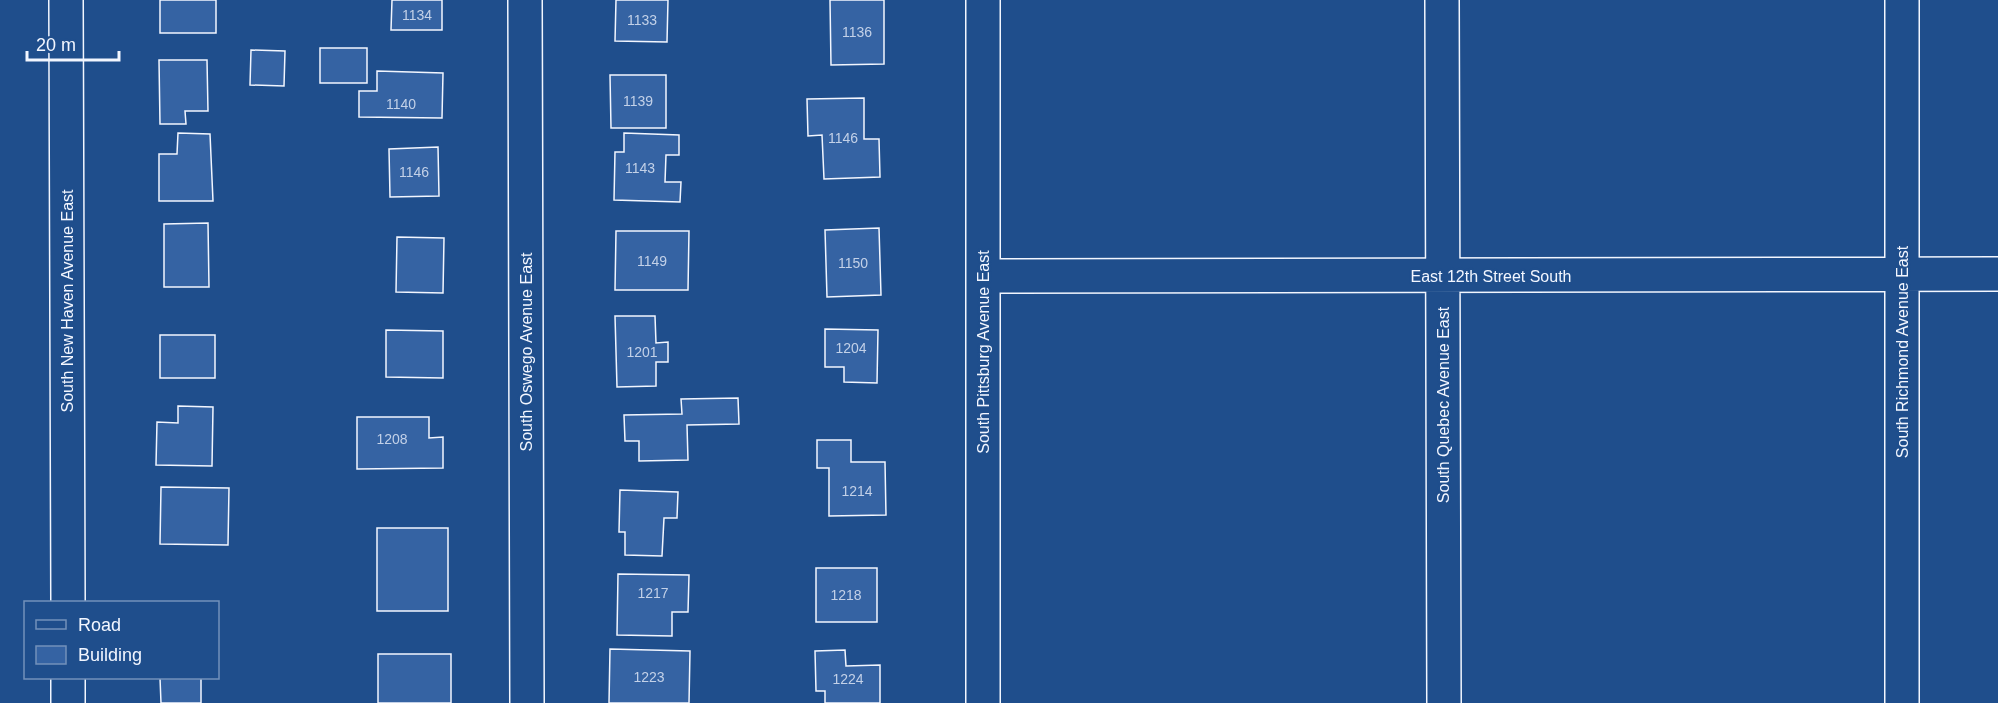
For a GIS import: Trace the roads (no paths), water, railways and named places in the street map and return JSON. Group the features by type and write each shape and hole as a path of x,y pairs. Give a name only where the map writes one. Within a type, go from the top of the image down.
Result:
{"street":[{"name":"South New Haven Avenue East","path":"66,0 68,601"},
{"name":"South Oswego Avenue East","path":"525,0 527,703"},
{"name":"South Pittsburg Avenue East","path":"983,0 983,703"},
{"name":"South Quebec Avenue East","path":"1442,0 1444,703"},
{"name":"South Richmond Avenue East","path":"1902,0 1902,703"},
{"name":"East 12th Street South","path":"983,276 1998,274"},
{"path":"68,679 68,703"}]}
